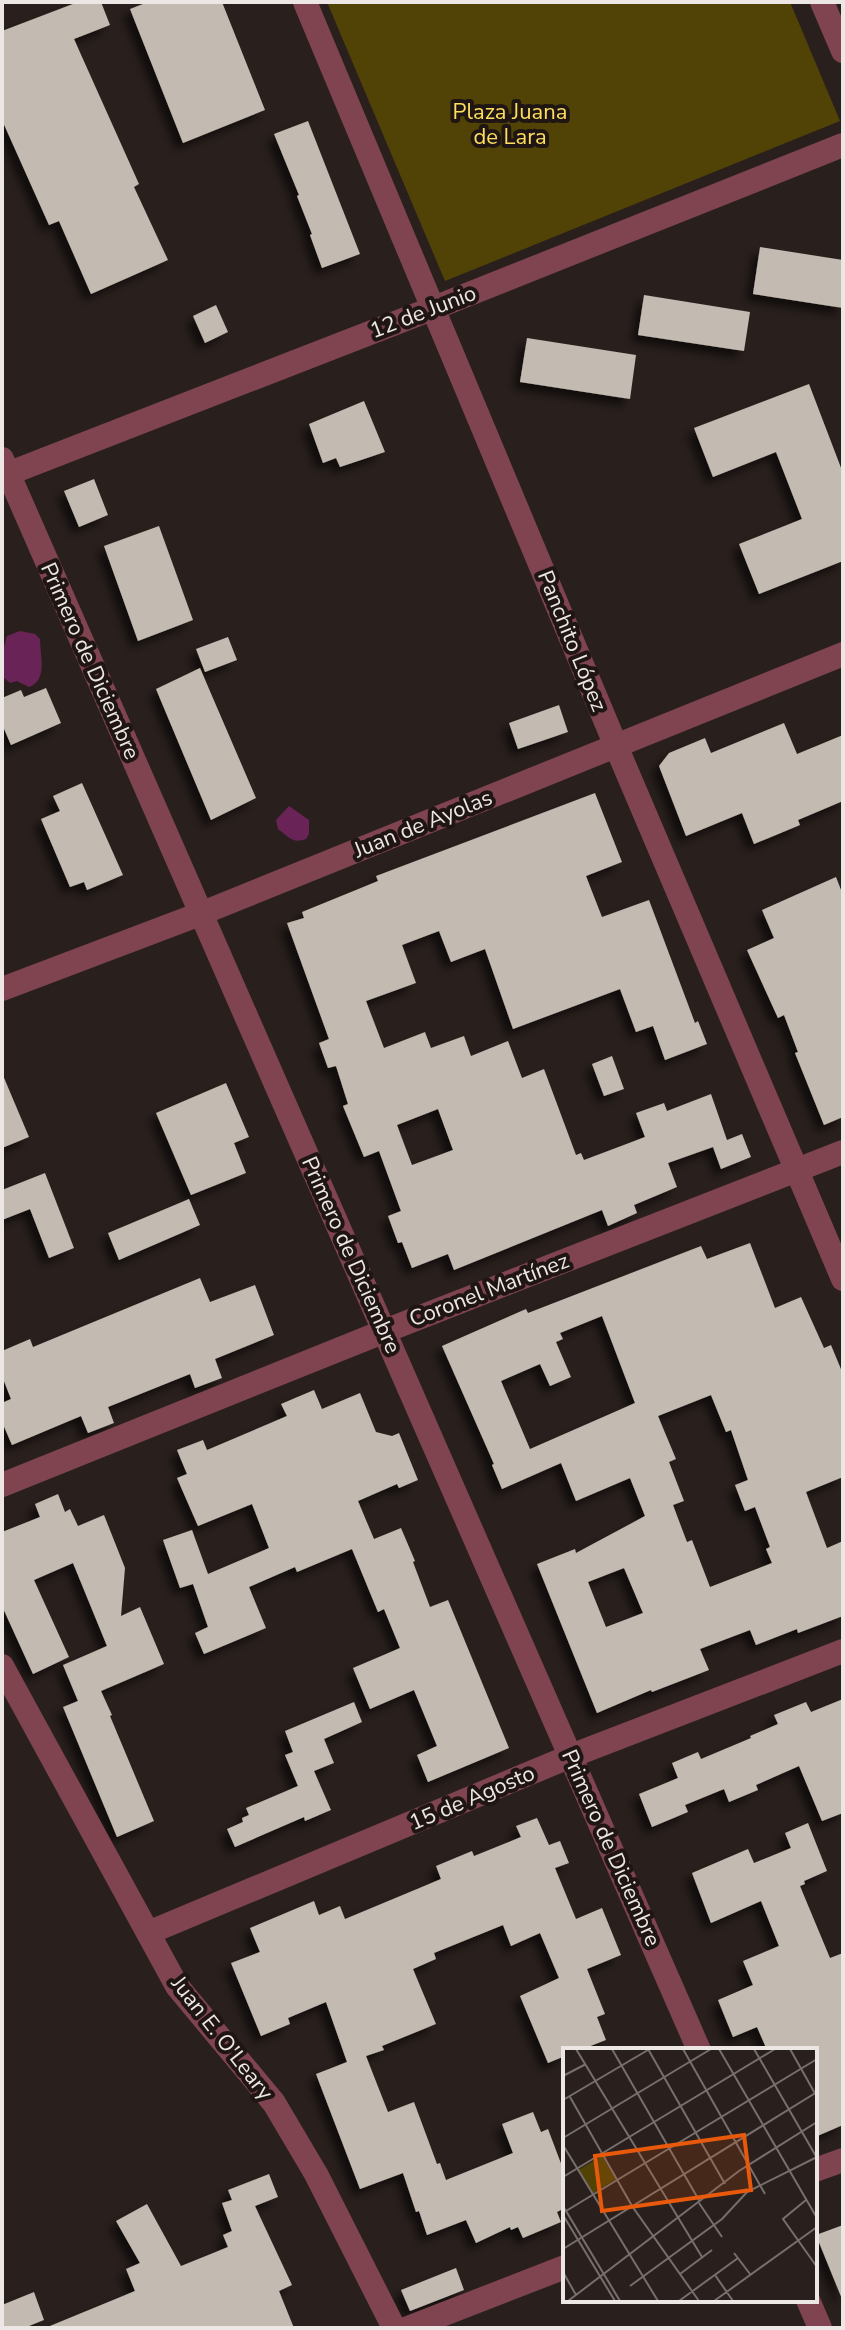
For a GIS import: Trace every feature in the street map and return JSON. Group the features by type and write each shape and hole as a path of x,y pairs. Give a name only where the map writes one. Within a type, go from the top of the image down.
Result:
{"street":[{"name":"Panchito López","path":"305,2 843,1279"},
{"path":"822,2 843,51"},
{"name":"12 de Junio","path":"4,469 434,308 843,145"},
{"name":"Primero de Diciembre","path":"4,469 698,2048"},
{"name":"Juan de Ayolas","path":"2,989 200,914 843,654"},
{"name":"Coronel Martínez","path":"2,1485 843,1152"},
{"name":"15 de Agosto","path":"148,1933 571,1756 843,1651"},
{"name":"Juan E. O'Leary","path":"2,1666 177,1986 274,2103 316,2174 394,2328"},
{"path":"817,2169 843,2160"},
{"path":"408,2328 563,2268"},
{"path":"809,2302 820,2328"}],"green space":[{"name":"Plaza Juana de Lara","path":"327,2 790,2 840,121 445,281"}],"shaded area":[{"path":"20,631 35,634 40,639 41,673 35,684 29,687 17,681 10,683 2,676 2,654 7,636"},
{"path":"289,806 309,820 306,839 294,840 278,829 276,820"}],"building":[{"path":"78,2 101,2 110,25 74,39 139,184 134,187 168,260 91,294 59,221 49,225 2,120 2,31"},
{"path":"148,2 222,2 265,110 183,143 130,9"},
{"path":"308,121 360,254 322,268 299,195 274,134"},
{"path":"760,247 843,260 843,308 753,294"},
{"path":"644,295 750,312 744,351 638,335"},
{"path":"216,305 228,332 205,343 193,316"},
{"path":"527,338 636,355 630,399 520,382"},
{"path":"809,384 843,473 843,561 759,594 739,544 802,519 776,452 713,477 694,428"},
{"path":"364,401 385,452 340,467 336,458 323,463 309,424"},
{"path":"94,479 108,515 79,527 64,491"},
{"path":"159,526 193,620 138,641 104,546"},
{"path":"228,637 237,660 205,672 196,649"},
{"path":"200,668 256,798 211,820 156,689"},
{"path":"46,688 61,723 11,745 2,724 2,698 21,690 24,697"},
{"path":"559,705 568,732 518,749 509,723"},
{"path":"784,723 797,754 843,735 843,801 798,820 800,825 754,844 742,813 686,836 659,766 669,753 705,738 711,753"},
{"path":"82,783 123,875 87,890 84,882 70,887 41,819 60,811 53,796"},
{"path":"595,793 622,862 586,876 602,917 649,900 695,1023 698,1021 707,1044 665,1060 653,1026 636,1032 620,989 513,1029 485,949 451,962 439,931 402,945 416,983 366,1001 384,1048 425,1032 431,1048 464,1036 471,1056 508,1041 522,1078 544,1069 576,1155 581,1153 584,1160 645,1137 636,1113 664,1103 667,1111 711,1094 727,1140 742,1134 751,1157 721,1169 713,1147 668,1163 677,1187 634,1205 637,1213 608,1226 602,1210 454,1270 448,1254 412,1268 388,1216 401,1211 379,1151 364,1157 343,1106 348,1104 336,1066 328,1068 319,1043 329,1039 287,923 304,918 302,912 378,881 376,876","holes":["438,1109 453,1150 412,1165 397,1125"]},
{"path":"836,877 843,895 843,1117 824,1125 795,1053 798,1052 784,1015 778,1018 747,950 774,938 762,910"},
{"path":"612,1056 624,1089 604,1096 592,1064"},
{"path":"2,1073 29,1137 2,1148"},
{"path":"226,1083 249,1137 234,1143 246,1173 191,1195 156,1113"},
{"path":"45,1173 74,1248 49,1258 30,1209 2,1220 2,1190"},
{"path":"189,1199 200,1225 119,1260 108,1233"},
{"path":"750,1243 775,1308 801,1297 824,1348 831,1345 843,1374 843,1477 806,1492 827,1548 843,1541 843,1616 756,1645 750,1630 700,1649 709,1670 597,1713 537,1564 575,1549 576,1553 645,1516 630,1478 576,1501 561,1463 502,1489 442,1346 526,1309 528,1313 701,1246 707,1259","holes":["602,1316 635,1403 530,1449 501,1381 540,1364 550,1386 571,1377 556,1342 563,1339 560,1333","711,1395 726,1432 731,1430 748,1480 735,1485 745,1511 755,1507 770,1547 766,1549 772,1563 710,1587 692,1540 687,1542 673,1505 684,1501 669,1462 676,1459 658,1416","624,1568 643,1613 606,1627 588,1582"]},
{"path":"200,1278 210,1302 255,1285 274,1335 215,1359 222,1378 195,1388 190,1374 108,1407 114,1423 88,1433 81,1416 12,1445 2,1422 2,1403 11,1399 2,1376 2,1351 30,1339 33,1347"},
{"path":"314,1390 322,1409 360,1393 376,1432 392,1436 399,1433 418,1480 399,1488 397,1484 358,1501 374,1539 401,1528 430,1607 448,1600 509,1748 428,1782 417,1755 437,1746 414,1690 370,1709 353,1668 400,1648 384,1609 378,1612 352,1549 297,1572 295,1567 249,1587 266,1628 204,1654 195,1633 208,1627 193,1584 180,1588 163,1540 192,1530 208,1574 269,1548 252,1504 198,1526 177,1478 187,1474 177,1450 203,1440 207,1450 287,1416 281,1404"},
{"path":"58,1494 65,1512 70,1509 78,1526 104,1515 125,1568 121,1616 140,1607 164,1664 101,1691 154,1821 117,1837 63,1707 78,1701 63,1665 107,1646 73,1563 34,1580 69,1657 33,1674 2,1606 2,1532 40,1517 35,1504"},
{"path":"843,1699 843,1813 822,1821 799,1766 756,1785 758,1790 729,1802 724,1789 685,1805 688,1812 652,1827 639,1794 678,1778 672,1763 698,1752 701,1759 751,1738 778,1724 774,1715 806,1702 811,1712"},
{"path":"354,1702 362,1722 324,1739 334,1763 314,1771 331,1810 305,1821 304,1817 235,1847 227,1829 243,1822 242,1818 249,1815 246,1808 298,1786 285,1755 293,1752 285,1731"},
{"path":"537,1818 549,1845 560,1841 569,1863 555,1868 576,1919 602,1908 621,1955 587,1969 605,2014 597,2017 606,2040 585,2048 563,2048 563,2057 548,2063 520,1996 559,1978 540,1933 511,1946 503,1925 434,1953 436,1959 413,1969 436,2024 382,2046 384,2050 366,2056 388,2112 414,2102 446,2180 513,2153 502,2124 533,2112 541,2132 548,2129 563,2169 563,2209 557,2212 561,2222 523,2238 518,2227 511,2230 510,2227 476,2243 466,2220 427,2235 403,2173 360,2189 316,2074 347,2062 326,2002 288,2018 290,2024 261,2036 231,1963 260,1952 250,1928 314,1901 319,1915 340,1906 345,1919 441,1879 436,1866 472,1851 474,1856 521,1837 516,1826"},
{"path":"808,1823 827,1871 804,1881 805,1884 800,1886 830,1958 843,1953 843,2125 817,2136 817,2048 766,2048 757,2027 733,2037 718,2000 753,1985 743,1961 779,1946 761,1901 711,1923 692,1873 748,1849 754,1863 791,1848 785,1833"},
{"path":"269,2174 278,2197 255,2206 292,2285 279,2291 294,2328 45,2328 135,2291 126,2269 140,2263 116,2221 147,2204 181,2266 228,2247 223,2235 232,2231 222,2203 232,2200 228,2190"},
{"path":"843,2225 843,2299 817,2237 817,2235"},
{"path":"456,2268 464,2290 410,2311 401,2290"},
{"path":"34,2292 44,2320 24,2328 5,2328 2,2305"}]}
